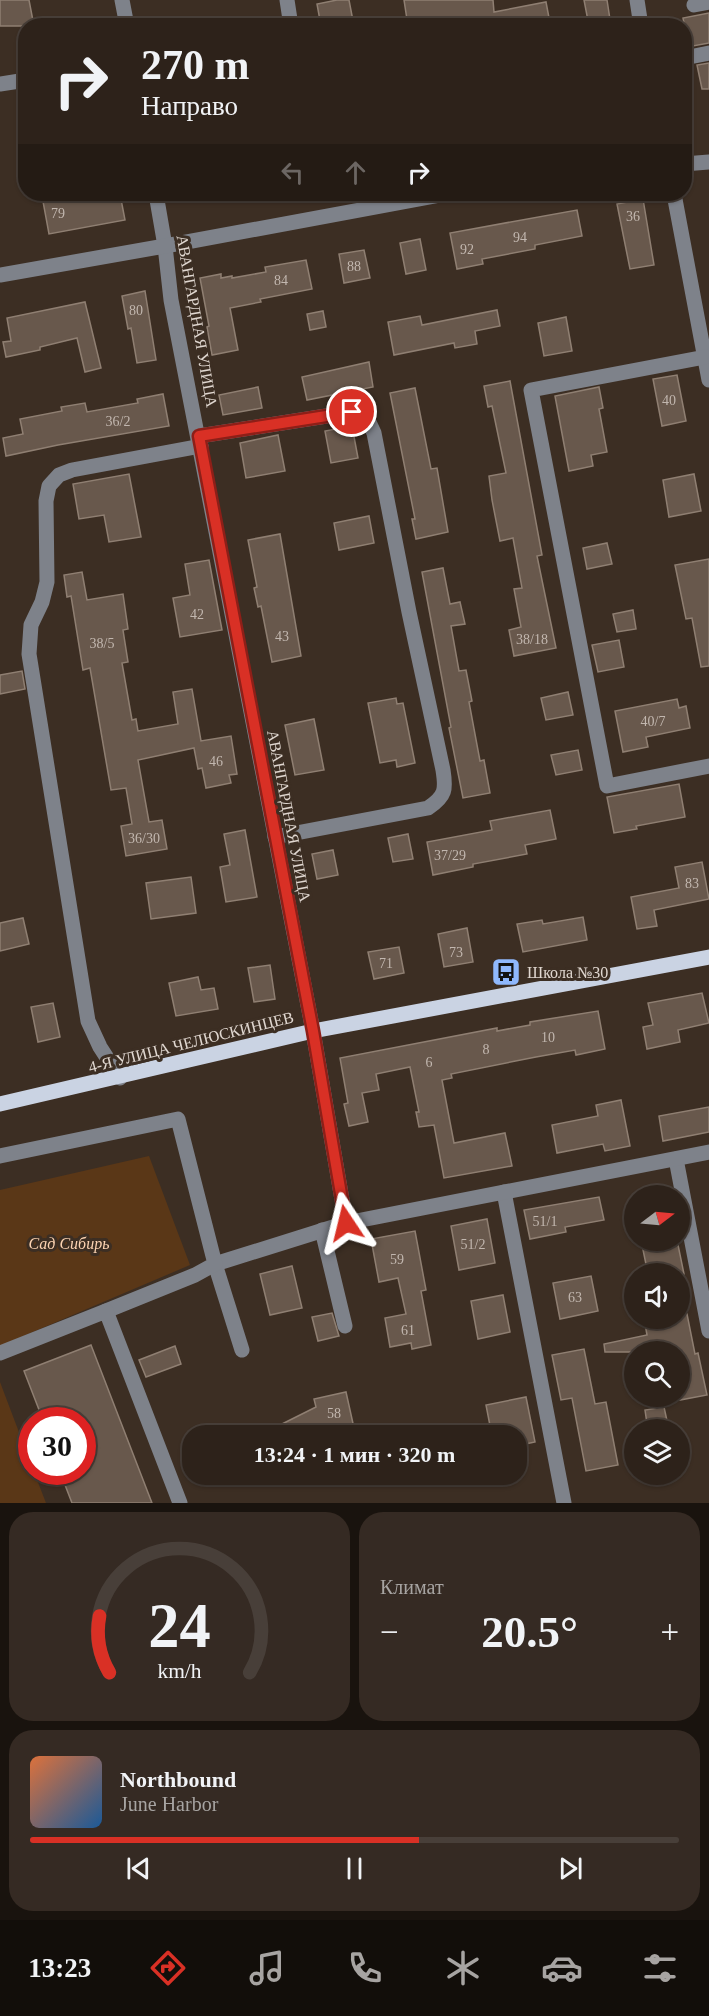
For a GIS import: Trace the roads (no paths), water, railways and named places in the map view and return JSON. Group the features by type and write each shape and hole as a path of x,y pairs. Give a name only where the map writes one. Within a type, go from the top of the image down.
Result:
{"main road":[{"name":"4-Я УЛИЦА ЧЕЛЮСКИНЦЕВ","path":"0,1104 120,1078 226,1050 313,1031 709,957"}],"street":[{"path":"122,0 125,18"},
{"path":"287,0 290,18"},
{"path":"637,0 640,18"},
{"path":"694,5 709,2"},
{"path":"692,56 709,53"},
{"path":"0,84 18,81"},
{"path":"692,163 709,162"},
{"name":"АВАНГАРДНАЯ УЛИЦА","path":"157,201 171,300 313,1031 346,1223"},
{"path":"0,274 408,201"},
{"path":"675,201 709,380"},
{"path":"705,357 531,390 607,786 709,766"},
{"path":"120,1078 100,1047 88,1021 29,654 31,626 42,602 47,582 46,501 49,486 59,475 72,470 200,441 352,412 367,418 374,433 446,787 439,800 428,808 275,837"},
{"path":"0,1156 178,1119 215,1264 242,1350"},
{"path":"0,1353 195,1275 215,1264 346,1223 709,1152"},
{"path":"676,1159 709,1330"},
{"path":"504,1192 564,1503"},
{"path":"322,1230 345,1326"},
{"path":"106,1311 180,1503"}],"place":[{"name":"Школа №30","path":"506,972"}],"park label":[{"name":"Сад Сибирь","path":"69,1243"}]}
